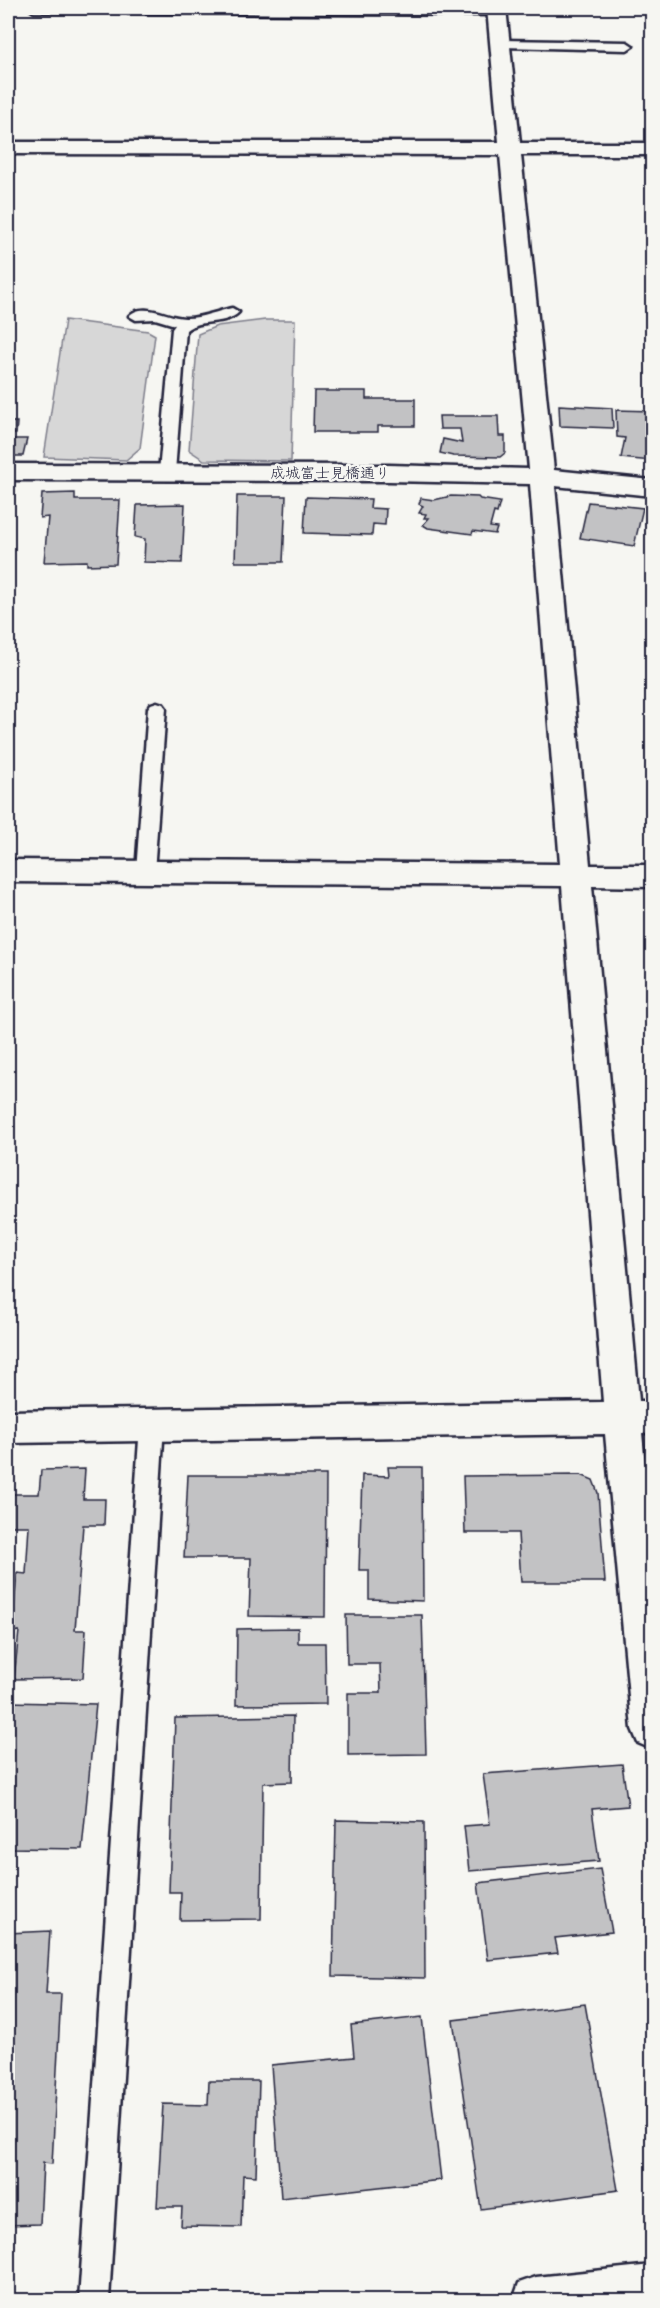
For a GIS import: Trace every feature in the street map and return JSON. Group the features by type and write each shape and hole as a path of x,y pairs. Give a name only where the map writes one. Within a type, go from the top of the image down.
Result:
{"street":[{"path":"496,9 542,477 576,875 637,1417 652,1729"},
{"path":"8,148 652,149"},
{"name":"成城富士見橋通り","path":"8,472 542,477 652,488"},
{"path":"8,871 652,876"},
{"path":"8,1427 637,1417"},
{"path":"536,2301 652,2288"}],"lane":[{"path":"34,8 496,9"},
{"path":"500,44 627,46"},
{"path":"136,316 155,315 185,323 224,316 232,312"},
{"path":"167,472 179,329 185,323"},
{"path":"145,872 158,708"},
{"path":"94,2301 152,1425"}],"shaded area":[{"path":"65,320 148,331 155,335 140,448 126,460 44,457"},
{"path":"265,320 295,320 291,461 204,460 189,450 198,334 217,326"}],"building":[{"path":"314,391 366,391 366,399 415,399 415,426 378,426 378,432 313,432"},
{"path":"559,405 612,408 613,428 560,426"},
{"path":"616,410 652,411 652,461 621,458 625,438 617,437"},
{"path":"439,416 498,416 499,436 505,436 505,453 500,457 453,456 440,453 443,439 462,443 460,429 440,429"},
{"path":"8,422 17,422 16,434 8,434"},
{"path":"11,439 27,439 23,456 8,456"},
{"path":"75,493 75,500 120,500 116,564 87,565 87,561 44,562 48,517 40,518 42,494"},
{"path":"237,496 286,496 283,562 235,562"},
{"path":"451,496 478,497 500,502 497,513 494,512 490,527 497,528 495,534 473,531 472,534 428,528 423,525 429,518 424,518 426,514 419,513 423,506 419,504 421,498 434,500"},
{"path":"306,497 371,499 370,508 386,509 385,525 373,524 372,535 304,533"},
{"path":"588,502 643,508 634,546 580,538"},
{"path":"185,504 182,563 144,562 145,539 135,537 137,505"},
{"path":"388,1467 422,1467 423,1601 369,1599 369,1570 359,1570 362,1475 389,1476"},
{"path":"85,1469 83,1499 105,1499 104,1525 83,1525 75,1630 86,1630 83,1678 14,1679 19,1631 12,1632 17,1573 26,1574 29,1526 8,1526 10,1494 39,1494 41,1470"},
{"path":"188,1475 326,1475 325,1617 249,1616 251,1558 184,1558"},
{"path":"581,1475 593,1480 598,1493 605,1582 521,1582 518,1533 465,1533 463,1476"},
{"path":"346,1615 422,1615 426,1754 348,1755 348,1693 381,1693 380,1664 347,1664"},
{"path":"298,1628 298,1643 325,1643 326,1704 236,1705 237,1629"},
{"path":"8,1702 96,1704 82,1849 8,1848"},
{"path":"293,1716 292,1782 263,1783 261,1919 180,1920 181,1892 169,1892 175,1718"},
{"path":"622,1764 628,1806 592,1809 599,1861 469,1871 464,1826 490,1824 483,1774"},
{"path":"336,1820 424,1822 425,1978 333,1976"},
{"path":"600,1869 612,1932 555,1938 558,1953 488,1960 478,1883"},
{"path":"50,1931 46,1994 61,1994 52,2164 43,2163 40,2224 8,2225 8,1933"},
{"path":"585,2004 618,2190 481,2209 453,2020"},
{"path":"422,2017 441,2180 281,2198 271,2065 354,2057 351,2025"},
{"path":"209,2081 259,2081 256,2176 243,2175 241,2227 181,2226 182,2207 157,2207 163,2104 208,2105"}]}
